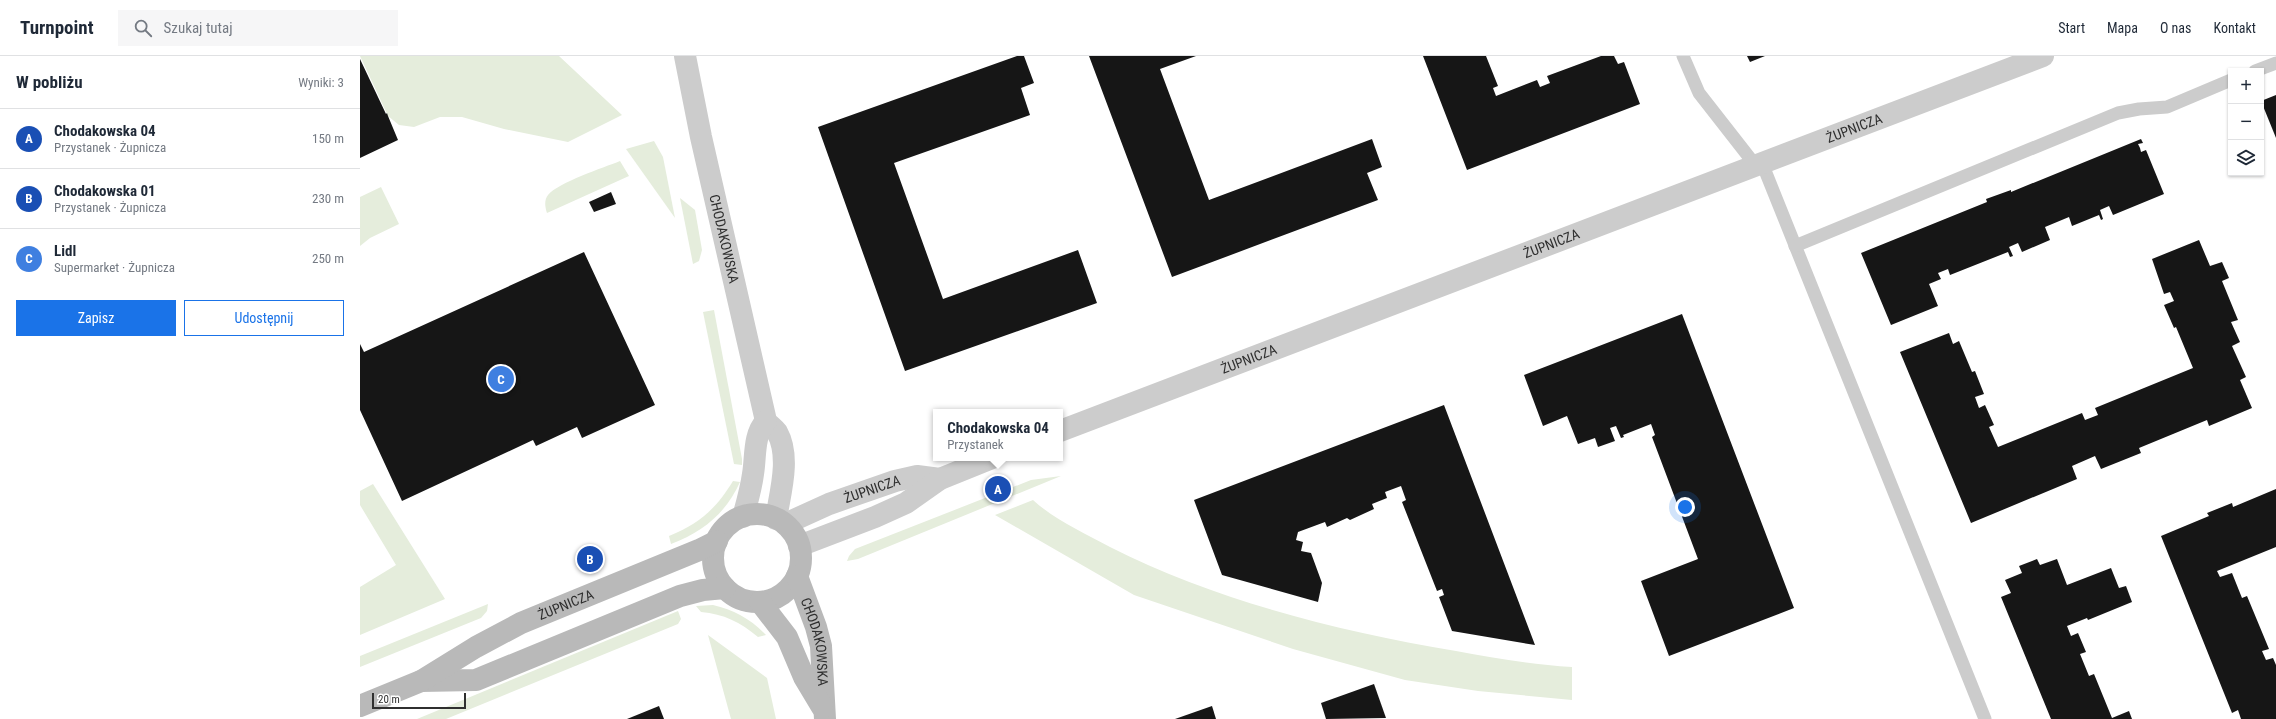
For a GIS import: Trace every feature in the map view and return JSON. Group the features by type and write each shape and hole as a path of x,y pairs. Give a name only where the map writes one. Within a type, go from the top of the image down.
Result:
{"street":[{"name":"CHODAKOWSKA","path":"686,56 701,137 766,421 776,431 782,444 784,465 781,521"},
{"name":"ŻUPNICZA","path":"1063,431 2043,56"},
{"path":"743,517 753,475 757,437 760,427 766,421"},
{"name":"ŻUPNICZA","path":"799,546 876,517 906,503 940,479 985,461"},
{"name":"ŻUPNICZA","path":"781,521 895,481 917,476 940,479"},
{"path":"755,514 781,521 793,533 799,546 801,565 797,576 783,594 772,599 760,602 747,601 735,596 725,588 718,577 714,565 714,553 717,541 724,530 743,517 755,514"},
{"name":"ŻUPNICZA","path":"360,706 421,681 476,647 521,623 699,550 717,541"},
{"name":"CHODAKOWSKA","path":"797,576 816,626 821,646 824,714"},
{"name":"ŻUPNICZA","path":"421,681 476,680 680,596 703,590 725,588"},
{"name":"CHODAKOWSKA","path":"760,602 787,637 804,677 824,714"}],"lane":[{"path":"1683,56 1699,93 1759,164 1795,246 1985,719"},
{"path":"2263,68 2276,63"},
{"path":"1795,246 2118,113 2167,106 2228,81"}],"green space":[{"path":"360,56 559,56 622,115 568,142 504,129 462,117 440,117 414,127 399,125 388,116"},
{"path":"654,141 663,157 675,218 626,149"},
{"path":"620,161 629,176 547,213 545,201 548,195 554,190 571,180"},
{"path":"381,187 399,224 370,238 360,246 360,197"},
{"path":"680,198 695,210 702,250 699,261 693,264"},
{"path":"714,310 742,465 734,464 703,312"},
{"path":"1061,476 858,559 847,561 855,549 1031,480"},
{"path":"733,481 740,482 728,503 720,512 693,534 671,544 669,536 698,521 720,500"},
{"path":"373,484 445,599 360,635 360,587 396,565 360,505 360,491"},
{"path":"1033,500 1060,520 1110,547 1151,566 1193,583 1279,612 1323,624 1412,643 1514,661 1572,667 1572,700 1478,691 1405,680 1293,649 1134,595 995,515"},
{"path":"488,604 487,611 481,618 360,667 360,656"},
{"path":"713,605 742,616 766,635 758,637 738,623 724,617 701,612 696,606"},
{"path":"678,611 681,619 678,624 446,719 417,719"},
{"path":"708,635 767,678 776,719 731,719"}],"building":[{"path":"1017,56 1024,56 1034,83 1021,88 1030,115 894,163 943,299 1078,250 1097,303 905,371 818,127"},
{"path":"1089,56 1196,56 1160,69 1209,200 1372,139 1382,167 1367,173 1378,200 1172,277"},
{"path":"1423,56 1486,56 1498,86 1493,88 1496,96 1537,80 1540,87 1550,83 1547,76 1601,56 1614,56 1618,64 1624,62 1640,104 1467,170"},
{"path":"1747,56 1765,56 1750,62"},
{"path":"360,59 386,114 387,113 398,140 360,158"},
{"path":"2276,95 2276,138 2264,108 2264,100"},
{"path":"2141,139 2143,143 2138,144 2141,152 2146,150 2164,194 2113,215 2109,206 2100,210 2103,219 2101,220 2099,215 2072,226 2069,217 2045,227 2050,240 2022,252 2018,243 2009,247 2013,256 2010,257 2008,252 1950,275 1948,269 1938,273 1941,279 1929,284 1938,306 1891,325 1861,253 1987,202 1986,199 2011,190 2011,192"},
{"path":"611,192 616,204 594,212 589,202"},
{"path":"2199,240 2210,266 2222,262 2229,278 2222,281 2238,320 2231,322 2240,342 2232,346 2246,377 2240,380 2252,408 2209,426 2207,420 2139,448 2141,453 2101,469 2095,456 2072,466 2077,479 1971,523 1900,352 1949,333 1953,344 1959,341 1972,372 1975,371 1984,394 1975,397 1979,408 1985,405 1994,425 1989,427 1998,447 2082,413 2085,420 2098,415 2095,408 2193,368 2176,327 2174,328 2164,305 2174,301 2170,292 2164,294 2152,259"},
{"path":"584,252 655,405 582,438 577,427 536,446 533,440 402,501 360,410 360,344 364,352"},
{"path":"1682,314 1794,608 1669,656 1641,581 1698,559 1652,437 1655,435 1651,424 1623,435 1624,437 1621,438 1616,426 1610,428 1615,441 1598,447 1595,438 1578,444 1567,416 1543,426 1524,375"},
{"path":"1444,405 1535,645 1452,631 1439,597 1444,595 1442,589 1437,591 1402,502 1406,500 1401,486 1385,492 1387,498 1372,504 1374,509 1350,520 1347,518 1327,527 1325,522 1298,532 1296,540 1303,542 1301,551 1311,553 1322,583 1318,602 1222,575 1194,500"},
{"path":"2276,489 2276,547 2217,571 2220,577 2232,573 2242,598 2247,596 2269,649 2262,651 2266,660 2273,658 2276,665 2276,719 2241,719 2238,710 2232,713 2161,536 2209,516 2207,513 2232,503 2233,507"},
{"path":"2037,559 2040,565 2057,559 2067,585 2111,568 2119,588 2126,586 2132,602 2088,620 2087,618 2067,626 2071,636 2078,633 2086,652 2080,654 2089,676 2094,674 2112,718 2129,711 2132,719 2051,719 2001,597 2011,593 2005,580 2022,573 2019,566"},
{"path":"1374,684 1386,718 1326,719 1321,703"},
{"path":"659,706 664,719 627,719"},
{"path":"1212,706 1216,719 1175,719"}],"place":[{"name":"Lidl","path":"501,379"},
{"name":"Chodakowska 04","path":"998,489"},
{"name":"Chodakowska 01","path":"590,559"}]}
